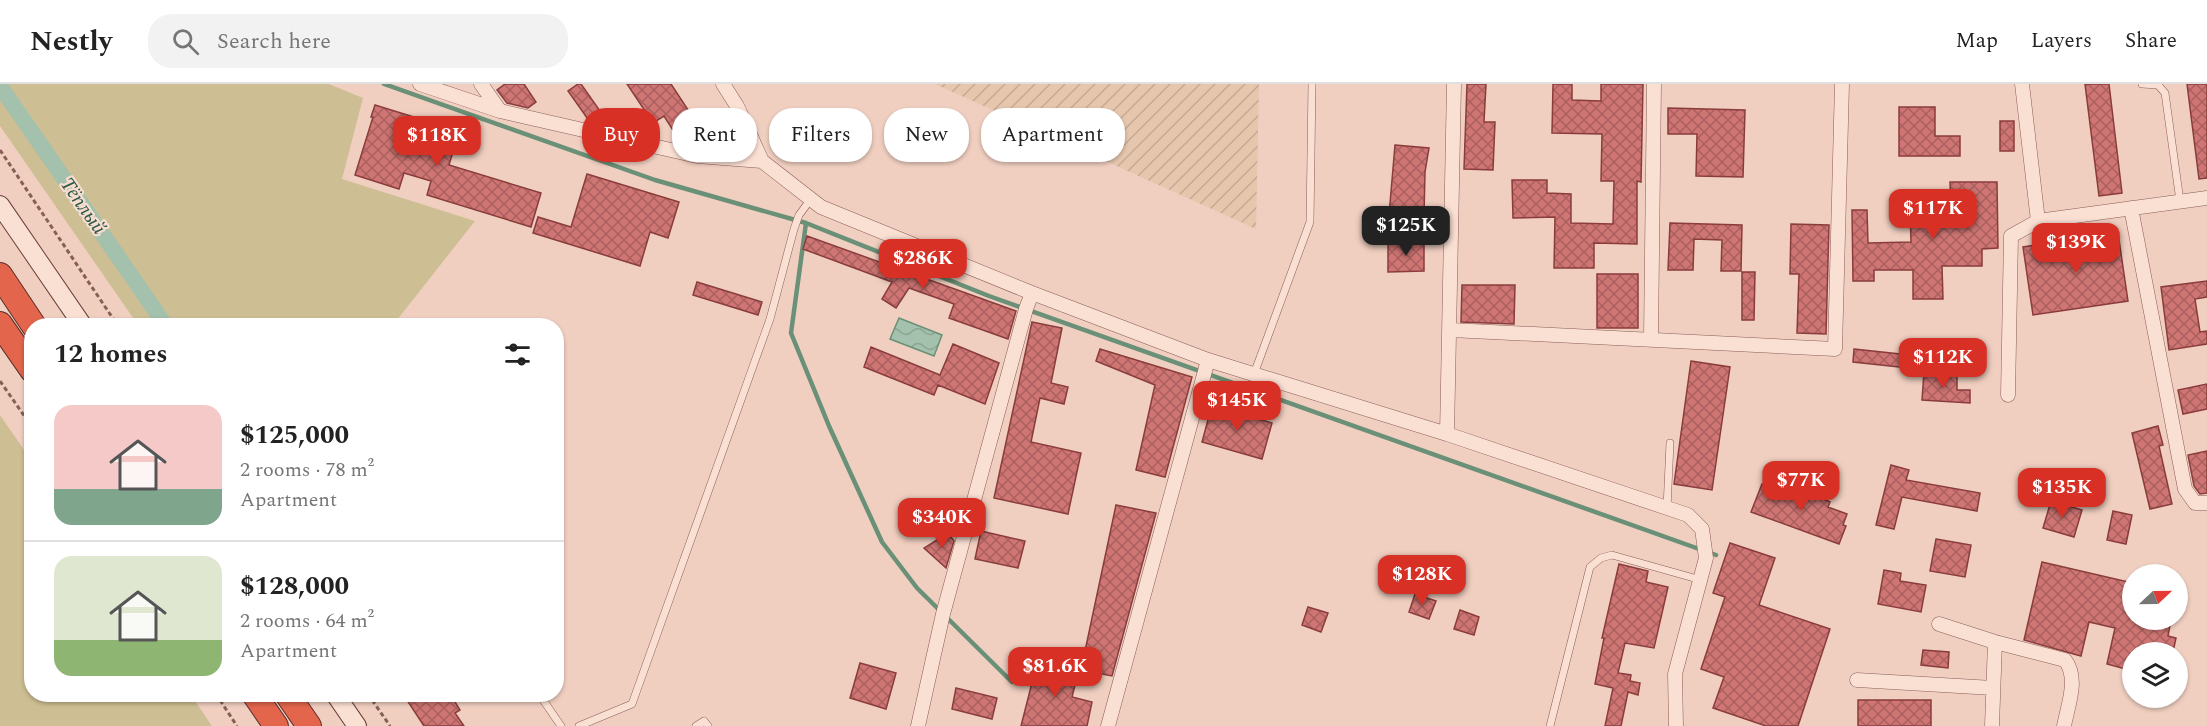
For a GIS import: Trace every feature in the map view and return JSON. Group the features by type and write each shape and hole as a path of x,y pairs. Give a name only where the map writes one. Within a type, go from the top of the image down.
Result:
{"highway":[{"path":"0,275 29,318"},
{"path":"0,324 24,358"},
{"path":"260,702 276,726"},
{"path":"292,702 309,726"}],"main road":[{"path":"0,205 78,318"},
{"path":"340,702 357,726"}],"street":[{"path":"420,84 500,111 697,156 762,161"},
{"path":"481,84 500,111"},
{"path":"723,84 737,106 762,161 821,207 1032,293 1206,370 1254,375 1447,434 1688,515 1702,529 1706,558 1675,674 1676,726"},
{"path":"1447,434 1451,330 1454,84"},
{"path":"1652,338 1654,84"},
{"path":"1451,330 1652,338 1834,349 1842,84"},
{"path":"2022,84 2037,220"},
{"path":"2008,395 2011,236 2037,220 2207,198"},
{"path":"2131,208 2185,489 2195,503 2207,503"},
{"path":"918,726 943,614 1022,320 1032,293"},
{"path":"1108,726 1206,370"},
{"path":"1939,624 1995,642 2065,660 2071,667 2073,676 2064,726"},
{"path":"1992,726 1995,642"},
{"path":"1857,680 1993,688"}],"lane":[{"path":"1254,375 1310,222 1312,84"},
{"path":"2142,84 2159,85 2165,93 2180,201"},
{"path":"579,726 632,704 770,319 794,229 799,216 811,199"},
{"path":"1667,508 1670,443"},
{"path":"1550,726 1590,567 1601,558 1612,555 1701,580"},
{"path":"544,702 561,726"},
{"path":"696,726 704,721 708,726"}],"path":[{"path":"0,150 113,318"},
{"path":"0,381 24,416"},
{"path":"221,702 237,726"},
{"path":"374,702 390,726"}],"shaded area":[{"path":"0,84 329,84 363,98 342,179 475,221 399,318 133,318 0,126"},
{"path":"935,84 1259,84 1256,229 1108,162 1125,162 1125,108 988,108"},
{"path":"0,415 24,450 24,702 196,702 212,726 0,726"}],"water":[{"path":"899,318 942,335 934,356 890,339"}],"building":[{"path":"505,84 524,84 536,102 528,108 507,103 497,90"},
{"path":"581,84 598,108 582,108 582,111 568,91"},
{"path":"627,84 671,84 687,108 672,108 672,129 664,116 660,119 660,108 643,108"},
{"path":"1467,84 1486,84 1484,122 1495,122 1493,170 1464,169"},
{"path":"1553,84 1572,84 1572,100 1601,101 1601,84 1643,84 1641,182 1637,181 1637,244 1594,243 1594,268 1554,268 1555,217 1513,218 1512,180 1547,180 1547,193 1571,194 1571,223 1613,224 1614,181 1601,181 1602,134 1552,133"},
{"path":"2085,84 2109,84 2122,193 2099,196"},
{"path":"2187,84 2207,84 2207,178 2199,179"},
{"path":"375,105 459,131 449,165 541,193 531,227 427,195 431,181 404,173 399,189 355,175"},
{"path":"1899,107 1935,107 1935,136 1960,136 1960,156 1899,156"},
{"path":"1668,108 1745,110 1743,177 1696,176 1697,134 1668,134"},
{"path":"2000,121 2014,121 2014,151 2000,151"},
{"path":"1395,145 1429,148 1425,172 1424,216 1389,215"},
{"path":"587,174 679,202 668,238 650,232 640,266 533,233 538,217 571,227"},
{"path":"1950,182 1997,182 1998,248 1982,249 1982,266 1942,266 1943,299 1913,299 1913,270 1874,270 1874,281 1853,281 1852,210 1867,210 1868,243 1911,242 1910,210 1951,209"},
{"path":"1670,223 1742,225 1741,271 1721,271 1722,240 1694,239 1693,270 1668,270"},
{"path":"1791,224 1829,225 1826,334 1797,333 1799,274 1790,274"},
{"path":"2118,233 2128,301 2033,315 2023,247"},
{"path":"807,236 1016,311 1008,339 949,318 954,304 909,288 896,308 882,299 892,282 803,249"},
{"path":"1388,243 1424,243 1424,271 1388,272"},
{"path":"1742,272 1755,272 1754,320 1742,320"},
{"path":"1597,274 1638,274 1638,328 1597,328"},
{"path":"2207,281 2207,297 2195,299 2200,332 2207,331 2207,344 2169,350 2161,287"},
{"path":"697,282 762,302 758,315 693,295"},
{"path":"1462,285 1515,285 1514,324 1461,322"},
{"path":"1032,322 1062,328 1051,383 1068,387 1064,404 1040,398 1031,442 1081,453 1068,514 994,498"},
{"path":"953,344 999,363 985,404 938,385 934,395 864,367 871,347 940,375"},
{"path":"1100,349 1192,377 1165,477 1136,470 1155,385 1096,361"},
{"path":"1854,349 1928,357 1927,370 1853,362"},
{"path":"1691,361 1730,367 1712,490 1674,484"},
{"path":"1924,372 1957,374 1957,390 1970,390 1970,403 1922,400"},
{"path":"2207,384 2207,409 2183,414 2178,390"},
{"path":"1212,405 1272,423 1262,459 1202,442"},
{"path":"2158,426 2163,445 2159,446 2172,504 2150,509 2132,433"},
{"path":"2207,451 2207,493 2200,494 2194,486 2188,455"},
{"path":"1891,465 1909,470 1906,480 1980,493 1977,511 1902,497 1894,529 1876,525"},
{"path":"1762,484 1788,493 1791,486 1830,502 1828,507 1847,514 1843,525 1846,526 1839,544 1751,512"},
{"path":"2051,501 2082,510 2074,537 2043,528"},
{"path":"1116,505 1156,513 1112,676 1081,670"},
{"path":"2113,511 2132,515 2126,544 2107,540"},
{"path":"981,531 1025,541 1018,568 975,559"},
{"path":"948,533 954,541 946,568 924,548"},
{"path":"1936,539 1971,545 1965,577 1930,571"},
{"path":"1730,543 1775,558 1759,605 1830,629 1798,726 1766,726 1713,708 1724,677 1701,669 1725,597 1713,593"},
{"path":"2042,562 2122,580 2122,630 2169,630 2168,636 2176,638 2175,642 2122,642 2122,668 2107,664 2115,628 2089,622 2081,656 2024,640"},
{"path":"1619,564 1648,571 1646,582 1668,587 1654,648 1625,643 1618,673 1631,675 1630,681 1640,683 1638,695 1628,692 1621,726 1605,726 1613,688 1595,684 1604,638 1602,638"},
{"path":"1884,570 1901,573 1900,581 1926,585 1921,612 1878,604"},
{"path":"1415,594 1436,601 1429,619 1409,612"},
{"path":"1308,607 1328,613 1321,632 1302,625"},
{"path":"1460,610 1479,617 1474,635 1454,629"},
{"path":"1923,650 1949,652 1948,668 1921,665"},
{"path":"1038,659 1079,669 1072,697 1092,702 1087,726 1021,726"},
{"path":"860,663 896,673 886,709 850,698"},
{"path":"956,688 997,698 992,719 952,709"},
{"path":"1858,700 1931,700 1931,726 1858,726"},
{"path":"408,702 455,702 460,710 455,713 464,726 424,726"}],"waterway":[{"path":"384,84 655,180 806,223 989,296 1716,555"},
{"name":"Тёплый","path":"0,86 160,318"},
{"path":"806,223 791,333 829,426 882,542 917,588 1012,682"}]}
